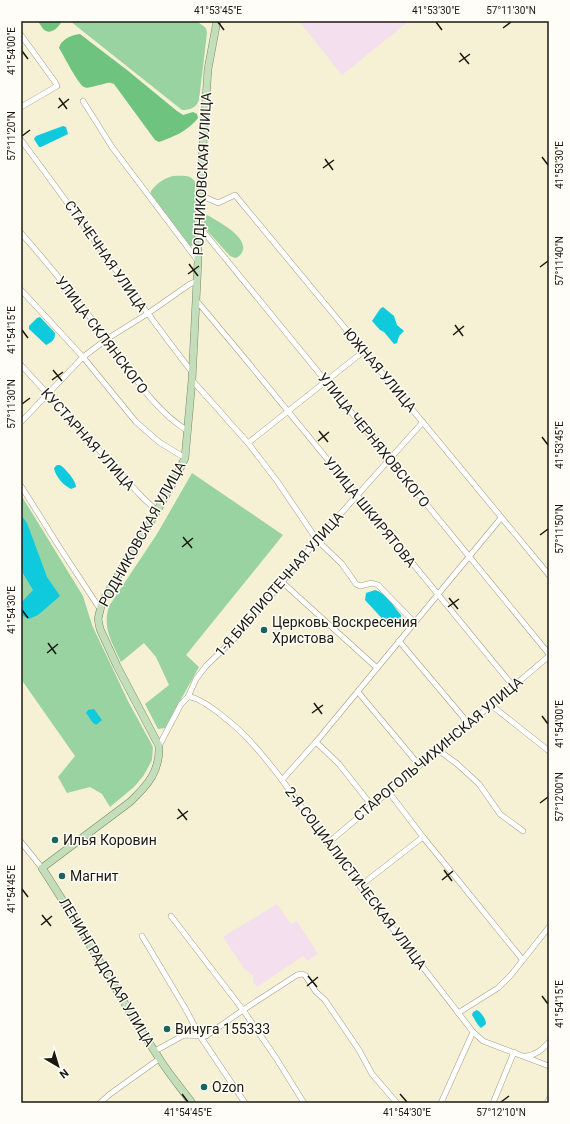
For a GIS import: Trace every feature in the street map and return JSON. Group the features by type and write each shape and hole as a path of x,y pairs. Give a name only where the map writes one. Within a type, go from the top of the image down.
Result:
{"main road":[{"name":"РОДНИКОВСКАЯ УЛИЦА","path":"160,746 117,666 100,630 98,619 102,602 157,511 185,458 192,376 198,261 198,225 208,70 217,21"},
{"path":"42,868 130,802 142,791 157,768 160,757 160,746"},
{"name":"ЛЕНИНГРАДСКАЯ УЛИЦА","path":"42,868 69,909 100,963 159,1059 192,1103"}],"street":[{"path":"21,35 57,86 21,107"},
{"path":"84,101 112,147 198,261"},
{"name":"СТАЧЕЧНАЯ УЛИЦА","path":"21,140 66,200 192,376 248,443 277,481 317,540 342,564 356,584 360,586 372,583 378,585 414,622"},
{"name":"ЮЖНАЯ УЛИЦА","path":"200,195 218,203 235,195 549,575"},
{"name":"УЛИЦА ЧЕРНЯХОВСКОГО","path":"198,225 549,655"},
{"name":"УЛИЦА СКЛЯНСКОГО","path":"21,233 66,285 154,403 176,424 188,431"},
{"path":"21,422 83,357 107,339 147,314 190,284 197,281"},
{"path":"21,290 83,357 136,422 159,442 185,458"},
{"name":"УЛИЦА ШКИРЯТОВА","path":"196,300 513,686"},
{"path":"248,443 364,351"},
{"name":"КУСТАРНАЯ УЛИЦА","path":"21,365 141,496 157,511"},
{"name":"1-Я БИБЛИОТЕЧНАЯ УЛИЦА","path":"160,746 181,704 188,697 196,679 206,666 239,634 317,540 423,422"},
{"path":"21,486 100,609"},
{"path":"282,780 358,692 501,518"},
{"path":"282,582 377,668"},
{"path":"399,641 463,717 466,726"},
{"name":"СТАРОГОЛЬЧИХИНСКАЯ УЛИЦА","path":"328,843 549,655"},
{"path":"544,660 549,664"},
{"path":"358,692 419,765"},
{"name":"2-Я СОЦИАЛИСТИЧЕСКАЯ УЛИЦА","path":"188,697 198,698 249,739 282,780 360,886 473,1032 483,1041 549,1066"},
{"path":"491,705 549,751"},
{"path":"316,742 339,764 372,806"},
{"path":"438,750 456,763 479,784 500,814 523,831"},
{"path":"388,791 423,837 522,959"},
{"path":"360,886 423,837"},
{"name":"ЛЕНИНГРАДСКАЯ УЛИЦА","path":"21,842 42,868"},
{"path":"171,916 243,1010 276,1058 304,1103"},
{"path":"458,1013 498,988 549,927"},
{"path":"142,936 200,1036 245,1103"},
{"path":"155,1051 184,1035 206,1036 297,975 302,974 316,992 325,1000 359,1050 372,1074 396,1103"},
{"path":"441,1103 473,1032"},
{"path":"525,1056 532,1056 538,1053 549,1042"},
{"path":"493,1103 514,1052"},
{"path":"100,1103 110,1094 159,1059"},
{"path":"547,1103 549,1099"}],"shaded area":[{"path":"299,21 409,21 342,75"},
{"path":"277,904 291,924 297,921 318,954 307,961 303,956 257,987 253,982 253,976 245,970 223,937"}],"green space":[{"path":"38,21 62,21 56,29 49,32 44,29"},
{"path":"70,21 198,22 206,28 207,33 198,103 188,110 182,110"},
{"path":"80,34 177,111 183,115 193,112 197,114 198,118 186,130 159,142 155,140 114,84 108,83 86,88 78,81 59,48 62,42 70,36"},
{"path":"173,176 188,177 193,179 195,182 195,240 192,246 190,246 151,194 151,191 158,184 166,178"},
{"path":"207,215 232,230 241,240 243,250 239,256 235,258 230,256 204,227 204,217"},
{"path":"192,473 283,535 186,655 199,667 165,728 158,729 145,704 169,685 156,657 144,643 121,662 109,635 107,628 107,614 109,606 157,534"},
{"path":"21,495 83,596 92,625 128,701 153,747 152,760 144,775 134,787 110,807 102,794 90,787 67,793 58,777 75,756 21,679"}],"water":[{"path":"63,126 66,127 68,134 39,147 34,139 36,136"},
{"path":"383,307 394,316 397,325 404,331 399,336 397,343 394,344 372,321"},
{"path":"40,317 55,333 53,340 46,345 29,329 29,326"},
{"path":"57,465 60,465 68,472 73,478 76,487 71,489 60,480 54,468"},
{"path":"21,515 27,523 47,577 60,596 38,615 29,619 21,615 21,603 33,590 21,570"},
{"path":"375,590 383,594 401,615 401,619 398,624 389,626 365,600 366,593"},
{"path":"94,709 102,720 96,725 86,713 88,710"},
{"path":"477,1010 486,1022 486,1024 481,1028 472,1015 473,1012"}],"place":[{"name":"Церковь Воскресения Христова","path":"264,630"},
{"name":"Илья Коровин","path":"55,840"},
{"name":"Магнит","path":"62,876"},
{"name":"Вичуга 155333","path":"167,1029"},
{"name":"Ozon","path":"204,1087"}]}
